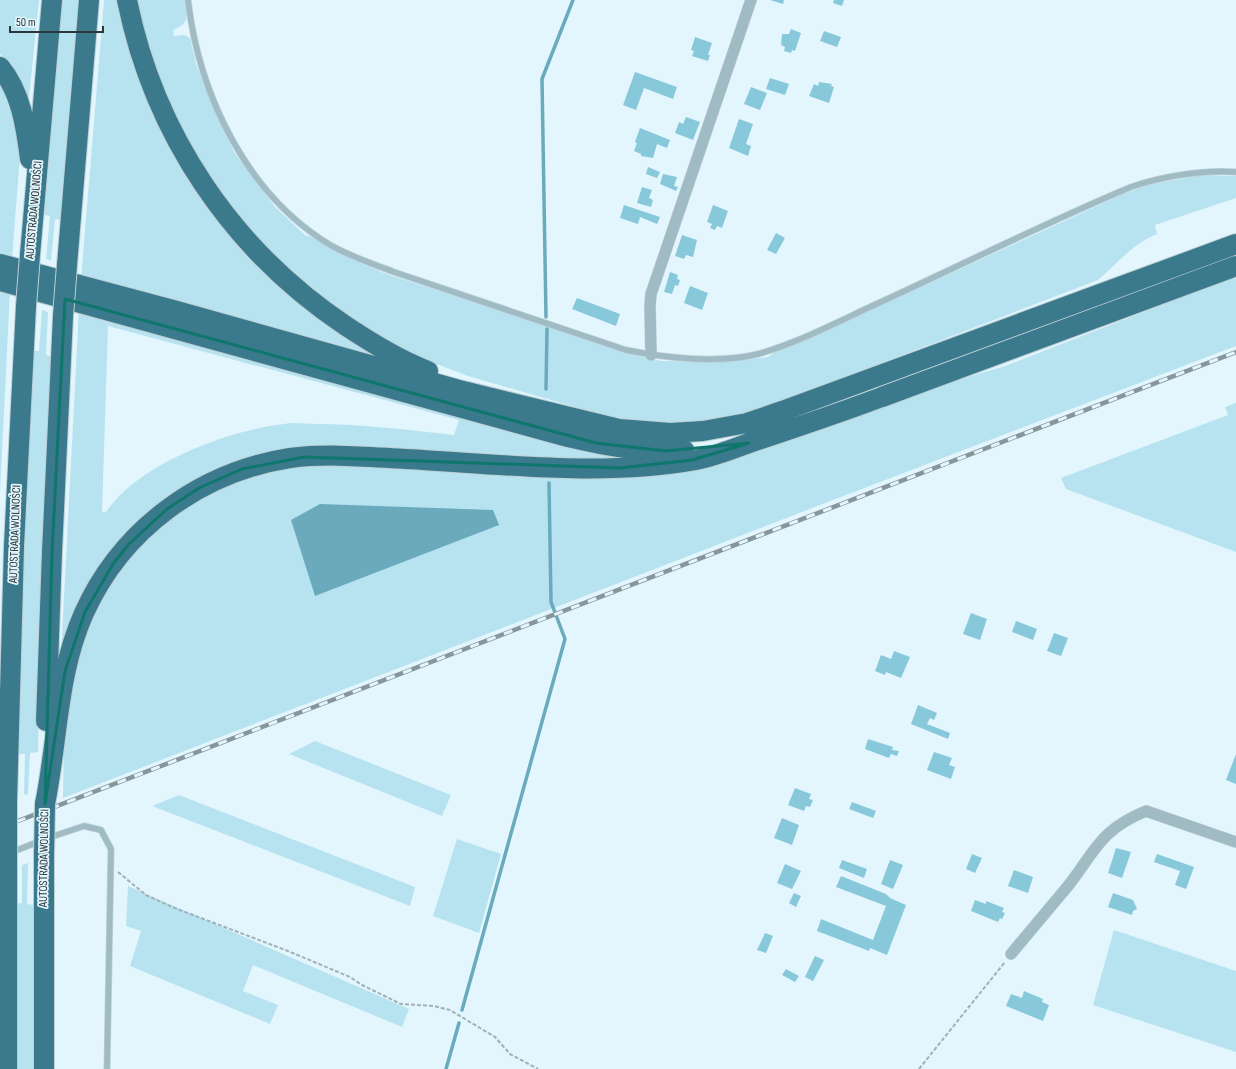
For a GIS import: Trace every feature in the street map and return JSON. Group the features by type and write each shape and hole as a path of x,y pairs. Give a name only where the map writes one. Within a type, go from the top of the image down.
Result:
{"highway":[{"name":"AUTOSTRADA WOLNOŚCI","path":"7,1069 3,863 7,802 14,546 26,306 52,0"},
{"name":"AUTOSTRADA WOLNOŚCI","path":"44,1069 44,854 52,552 67,265 89,0"},
{"path":"127,0 145,69 168,124 184,155 215,203 256,251 296,289 326,313 393,355 430,371 524,405"},
{"path":"0,67 11,83 23,119 35,197"},
{"path":"0,264 166,308 459,390 524,405 594,424 636,431 670,433 724,428 788,410 1236,244"},
{"path":"46,792 65,671 85,612 100,584 112,564 149,523 167,509 216,480 258,465 304,457 354,456 620,468 643,467 722,454 1236,266"},
{"path":"0,281 589,442 624,448 666,451 749,443"}],"street":[{"path":"651,355 651,294 751,0"},
{"path":"1012,954 1069,884 1095,847 1112,829 1128,819 1146,811 1236,842"}],"lane":[{"path":"188,0 199,61 227,130 243,158 282,208 308,230 332,246 356,258 387,270 626,350 651,355 699,359 757,354 821,329 1131,187 1153,180 1177,175 1205,172 1236,172"},
{"path":"3,863 66,831 84,826 101,830 107,839 111,849 112,868 107,1069"}],"path":[{"path":"112,868 122,874 146,895 172,907 288,951 350,977 362,985 401,1004 434,1006 450,1010 495,1038 510,1054 538,1069"},
{"path":"920,1069 1012,954"}],"highlighted area":[{"path":"65,299 596,443 666,451 749,443 692,460 620,468 304,457 242,469 199,488 167,509 129,544 113,564 85,612 65,671 45,804 52,552"}],"shaded area":[{"path":"0,0 39,0 28,108 16,75 0,54"},
{"path":"61,0 82,0 63,220 55,219 51,261 46,259 50,216 41,214"},
{"path":"104,0 121,0 219,217 405,367 81,280"},
{"path":"132,0 185,0 186,19 183,25 173,30 174,36 184,35 190,38 196,64 234,152 275,207 305,235 314,238 350,258 384,273 634,355 662,361 729,362 768,357 778,350 797,344 1123,194 1151,184 1202,175 1236,176 1236,198 1155,225 1157,234 1133,248 1098,280 777,403 722,420 680,424 646,423 610,417 468,376 418,357 385,341 306,287 234,217 161,94"},
{"path":"0,76 11,96 20,155 12,259 0,256"},
{"path":"1236,276 1236,346 820,505 63,798 64,735 77,656 97,602 133,549 197,497 248,475 324,463 609,474 895,399 1005,366"},
{"path":"0,287 10,290 0,493"},
{"path":"79,309 629,454 633,463 317,448 172,496 61,655","holes":["108,326 459,420 454,435 369,426 297,423 288,423 237,434 186,452 162,465 139,479 121,495 106,512 102,512"]},
{"path":"42,310 48,312 46,355 53,357 41,596 38,752 30,753 28,794 24,795 25,754 17,754 20,592 32,351 39,351"},
{"path":"1236,403 1236,552 1066,489 1061,478 1228,415 1225,407"},
{"path":"320,504 493,510 499,525 315,596 291,520"},
{"path":"315,741 451,795 442,816 289,754"},
{"path":"179,795 415,887 410,906 152,806"},
{"path":"457,839 501,854 479,933 433,916"},
{"path":"28,863 27,904 36,905 37,1069 14,1069 15,904 22,903 22,865"},
{"path":"128,886 409,1009 402,1027 253,965 243,991 278,1005 270,1024 130,966 141,931 126,926"},
{"path":"1114,930 1236,971 1236,1052 1093,1005"}],"building":[{"path":"770,0 784,0 783,4"},
{"path":"834,0 844,0 842,6 833,3"},
{"path":"791,29 801,33 795,51 792,50 791,53 784,51 785,47 781,45 782,34 789,34"},
{"path":"824,31 841,37 837,47 820,41"},
{"path":"695,37 712,43 708,55 710,55 708,61 692,56 694,51 691,50"},
{"path":"635,72 677,87 673,99 644,88 636,110 623,105"},
{"path":"770,78 789,84 785,95 766,89"},
{"path":"819,82 832,84 831,86 834,87 829,103 809,96 814,84 818,86"},
{"path":"751,87 767,93 760,110 744,104"},
{"path":"686,117 700,122 693,140 675,133 679,122 683,124"},
{"path":"739,119 753,124 746,144 751,146 748,156 729,148"},
{"path":"640,128 670,140 667,148 657,144 653,158 641,156 641,154 634,151 637,143 635,142"},
{"path":"648,167 660,172 657,178 646,174"},
{"path":"663,174 677,177 674,186 678,187 676,191 660,184"},
{"path":"642,187 652,190 649,198 653,200 651,207 637,203"},
{"path":"624,205 660,217 657,224 640,217 638,224 620,218"},
{"path":"713,205 728,211 722,228 717,226 715,230 710,228 712,224 707,222"},
{"path":"776,233 785,238 776,254 767,250"},
{"path":"682,235 697,240 693,257 686,255 684,259 675,256"},
{"path":"670,272 678,275 677,279 680,280 678,286 675,285 672,294 664,292"},
{"path":"690,286 708,293 702,310 684,303"},
{"path":"577,298 620,314 616,326 572,309"},
{"path":"971,613 987,619 980,640 963,634"},
{"path":"1016,621 1037,629 1033,640 1012,632"},
{"path":"1054,633 1068,638 1061,656 1047,651"},
{"path":"894,651 910,657 901,678 886,672 885,675 875,671 881,655 891,659"},
{"path":"918,705 937,713 934,720 930,718 927,724 950,733 948,739 911,724"},
{"path":"868,739 893,747 892,750 899,751 897,756 891,754 889,758 865,749"},
{"path":"934,752 952,758 949,765 955,767 951,779 927,770"},
{"path":"1236,754 1236,784 1226,780"},
{"path":"795,788 811,794 809,799 813,800 810,807 806,806 804,811 788,805"},
{"path":"852,802 876,811 873,818 849,809"},
{"path":"782,818 799,825 792,845 774,838"},
{"path":"1116,848 1131,852 1122,878 1108,873"},
{"path":"972,854 982,858 975,873 966,869"},
{"path":"1157,854 1194,867 1186,889 1175,885 1180,871 1154,862"},
{"path":"842,860 867,869 864,878 839,868"},
{"path":"890,860 903,865 893,889 881,884"},
{"path":"785,864 801,871 792,889 777,883"},
{"path":"1014,870 1033,877 1028,893 1008,886"},
{"path":"841,876 886,894 890,898 906,905 887,955 870,948 869,951 817,931 821,919 873,940 886,906 836,887"},
{"path":"794,893 801,896 796,907 789,903"},
{"path":"1113,893 1133,900 1137,909 1133,911 1132,915 1108,907"},
{"path":"975,900 986,904 986,901 1004,908 1002,912 1005,913 1002,919 1000,918 998,922 971,911"},
{"path":"765,933 773,936 766,953 757,950"},
{"path":"815,956 824,960 813,981 805,977"},
{"path":"786,969 799,976 795,982 782,975"},
{"path":"1024,991 1043,999 1042,1002 1049,1005 1043,1021 1006,1006 1011,994 1022,998"}],"waterway":[{"path":"546,317 542,79 573,0"},
{"path":"546,389 547,329"},
{"path":"462,1010 565,639 551,602 549,483"},
{"path":"446,1069 459,1023"}],"railway":[{"path":"0,828 1236,352"}]}
